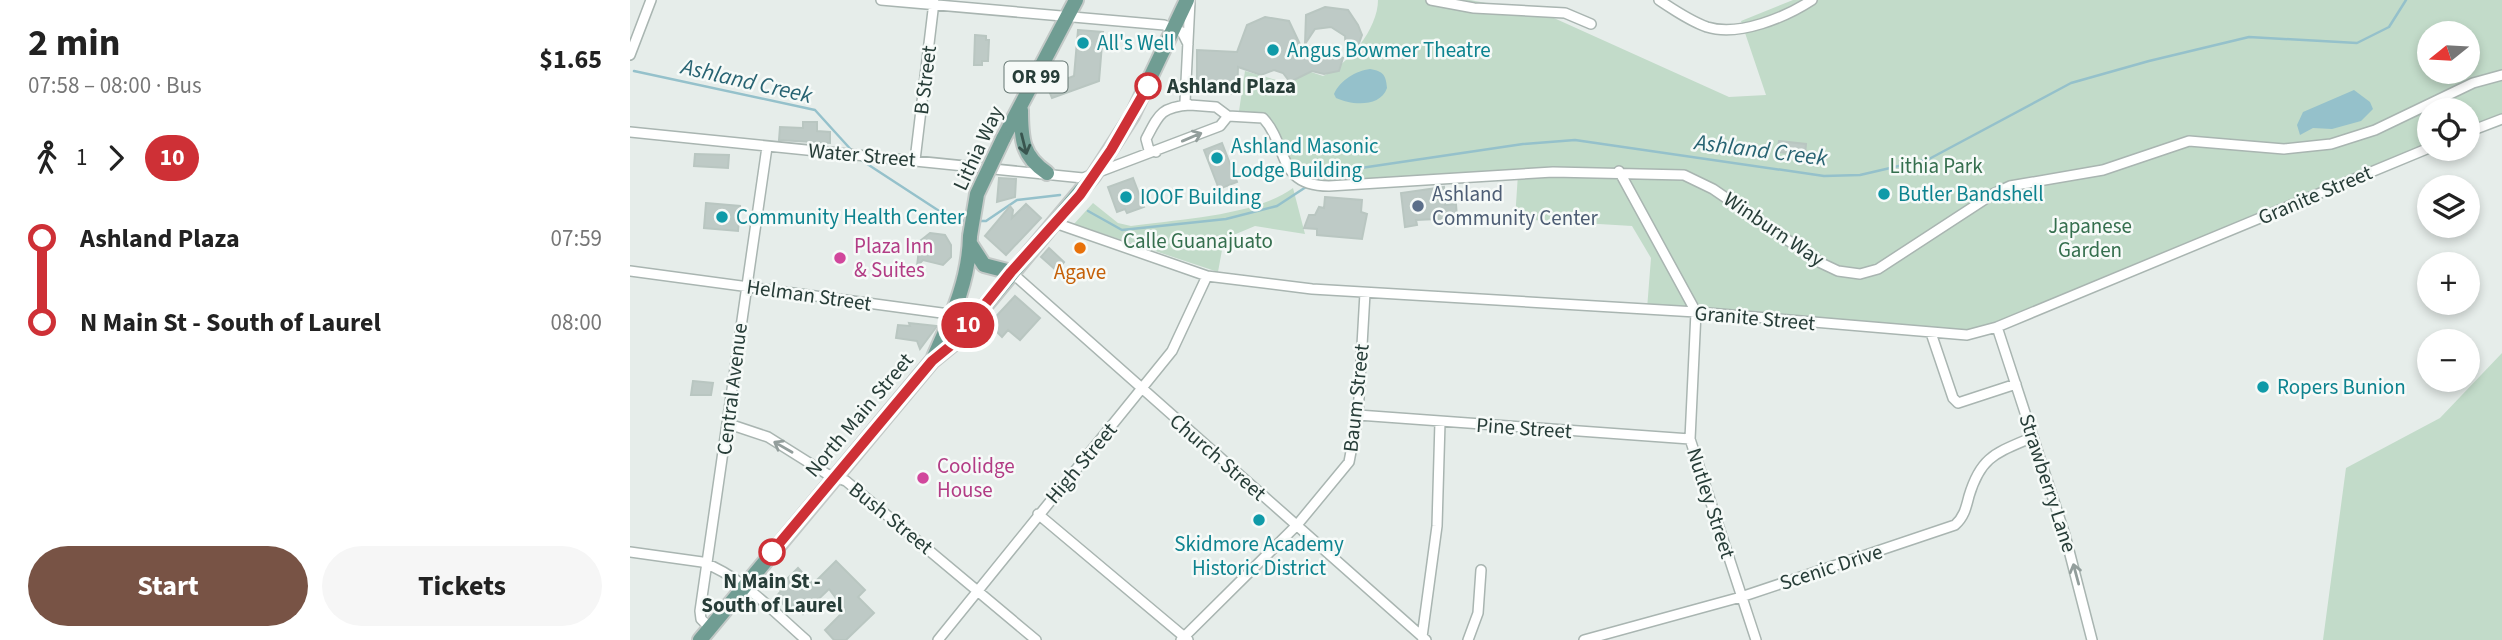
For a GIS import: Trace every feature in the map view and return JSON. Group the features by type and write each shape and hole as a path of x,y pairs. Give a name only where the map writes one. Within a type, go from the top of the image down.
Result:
{"main road":[{"name":"Lithia Way","path":"932,361 955,314 965,284 977,194 1076,0"},
{"name":"OR 99","path":"1094,176 1132,116 1189,0"},
{"path":"1021,105 1022,146 1033,164 1047,173"},
{"name":"North Main Street","path":"700,640 932,361 954,343 985,302 1094,176"},
{"path":"970,240 984,265 1011,272"}],"street":[{"path":"630,55 651,0"},
{"path":"881,0 934,2 1174,28 1186,36 1188,46"},
{"path":"1189,0 1184,98 1190,105"},
{"path":"1431,0 1474,8 1565,13 1591,24"},
{"path":"1659,0 1698,23 1717,29 1775,18 1812,0"},
{"name":"B Street","path":"915,160 934,2"},
{"name":"Winburn Way","path":"1190,105 1216,107 1228,116 1263,118 1286,167 1297,177 1317,186 1553,172 1619,172 1692,177 1777,230 1821,263 1838,271 1860,274 1878,269 1993,194 2010,186 2103,170 2189,141 2284,149 2331,144 2375,130 2473,83 2502,75"},
{"path":"1156,152 1149,150 1146,139 1163,110 1190,105"},
{"path":"1094,176 1220,126 1228,116"},
{"path":"2480,127 2502,119"},
{"name":"Water Street","path":"630,132 1076,177 1094,176"},
{"name":"Central Avenue","path":"710,628 701,619 700,611 767,147"},
{"name":"Granite Street","path":"1055,223 1208,276 1364,293 1696,312 1967,335 1997,327 2417,153"},
{"path":"1619,172 1696,312"},
{"name":"Helman Street","path":"630,271 955,314 985,302"},
{"name":"Church Street","path":"1011,272 1141,391 1424,638"},
{"name":"High Street","path":"937,640 1171,351 1208,276"},
{"name":"Baum Street","path":"1185,639 1297,525 1349,462 1358,415 1364,293"},
{"name":"Nutley Street","path":"1696,312 1690,439 1756,640"},
{"name":"Strawberry Lane","path":"1997,327 2077,577 2092,640"},
{"path":"1931,333 1952,398 1958,403 2016,384"},
{"name":"Pine Street","path":"1358,415 1690,439"},
{"path":"1424,638 1437,526 1440,422"},
{"name":"Bush Street","path":"729,424 768,438 834,477 846,481 1036,640"},
{"name":"Scenic Drive","path":"1584,640 1741,597 1955,525 1964,514 1975,479 1986,460 2033,438"},
{"path":"1038,514 1185,639"},
{"path":"630,552 708,564 743,587 806,640"},
{"path":"1468,640 1478,613 1481,570"}],"green space":[{"name":"Lithia Park","path":"1378,0 1470,0 1545,14 1729,97 1766,95 1741,21 1793,0 2502,0 2502,119 2480,127 2480,98 2417,98 2417,153 1976,334 1647,309 1651,258 1632,226 1515,219 1518,174 1329,186 1291,172 1269,126 1239,111 1245,71 1287,83 1311,72 1323,76 1351,55 1373,23"},
{"name":"Calle Guanajuato","path":"1293,188 1305,234 1255,226 1224,239 1218,272 1074,224 1093,203 1118,223 1131,226 1238,210 1258,205"},
{"path":"2502,353 2502,640 2323,640 2346,468 2440,418 2465,392 2480,392 2480,376"}],"water":[{"path":"1370,69 1381,73 1386,80 1387,88 1378,99 1357,103 1336,98 1334,94 1344,80"},
{"path":"2354,90 2370,102 2373,109 2361,121 2332,129 2313,128 2300,135 2297,125 2303,112"}],"building":[{"path":"1325,7 1348,10 1358,25 1362,35 1359,43 1346,52 1345,36 1331,27 1315,29 1305,44 1306,15"},
{"path":"1265,17 1289,21 1305,55 1305,45 1343,58 1339,71 1324,74 1312,71 1290,82 1283,73 1274,70 1261,75 1238,67 1237,94 1197,92 1197,50 1237,52 1247,25"},
{"path":"1078,30 1103,32 1099,81 1052,98 1047,86 1074,76"},
{"path":"975,35 986,36 986,40 989,40 988,61 982,61 982,65 974,65"},
{"path":"803,122 817,122 817,131 830,132 830,143 779,140 780,127 803,128"},
{"path":"1779,141 1806,144 1805,155 1777,152"},
{"name":"Ashland Masonic Lodge Building","path":"1222,143 1237,182 1219,189 1204,150"},
{"path":"695,154 729,155 728,168 694,166"},
{"path":"999,178 1016,179 1015,197 997,202"},
{"name":"IOOF Building","path":"1133,178 1144,207 1127,213 1125,209 1117,212 1108,187"},
{"path":"1444,187 1445,205 1456,204 1457,218 1416,220 1417,225 1405,227 1401,193"},
{"path":"1325,197 1362,200 1361,212 1367,214 1362,239 1317,235 1317,229 1304,228 1309,215 1315,215 1319,207 1324,208"},
{"name":"Community Health Center","path":"706,203 740,206 738,231 704,228"},
{"path":"1026,204 1041,218 1006,255 985,236 1010,206 1013,210 1012,218"},
{"path":"930,233 945,235 951,245 951,257 943,265 923,260 917,266 920,241"},
{"path":"1049,248 1064,262 1057,271 1041,257"},
{"path":"1015,296 1040,318 1020,340 1008,330 1002,337 989,324"},
{"path":"909,323 937,326 920,349 917,341 896,338 898,325 910,326"},
{"path":"693,381 713,383 711,395 691,395"},
{"path":"836,561 865,590 858,597 874,613 846,640 834,640 825,630 845,610 829,589 803,614 793,604 788,609 776,597 781,591 778,588 798,568 813,584"}],"waterway":[{"name":"Ashland Creek","path":"1314,181 1327,173 1523,144 1575,140 1824,176 1860,175 1929,159 2071,83 2149,61 2249,37 2357,43 2389,27 2406,0"},
{"name":"Ashland Creek","path":"634,71 815,110 854,153"},
{"name":"Ashland Creek","path":"858,158 953,220 969,221"},
{"name":"Ashland Creek","path":"1088,211 1122,230 1226,219 1277,206 1309,185"},
{"name":"Ashland Creek","path":"979,221 986,221 1017,200 1060,195"}],"bus line":[{"name":"10","path":"772,552 932,361 954,343 985,302 1080,195 1111,150 1148,86"}],"place":[{"name":"All's Well","path":"1083,43"},
{"name":"Angus Bowmer Theatre","path":"1273,50"},
{"name":"Ashland Plaza","path":"1148,86"},
{"name":"Ashland Masonic Lodge Building","path":"1217,158"},
{"name":"Butler Bandshell","path":"1884,194"},
{"name":"IOOF Building","path":"1126,197"},
{"name":"Ashland Community Center","path":"1418,206"},
{"name":"Community Health Center","path":"722,217"},
{"name":"Agave","path":"1080,248"},
{"name":"Plaza Inn & Suites","path":"840,258"},
{"name":"Ropers Bunion","path":"2263,387"},
{"name":"Coolidge House","path":"923,478"},
{"name":"Skidmore Academy Historic District","path":"1259,520"},
{"name":"N Main St - South of Laurel","path":"772,552"}],"park label":[{"name":"Japanese Garden","path":"2090,238"}]}
